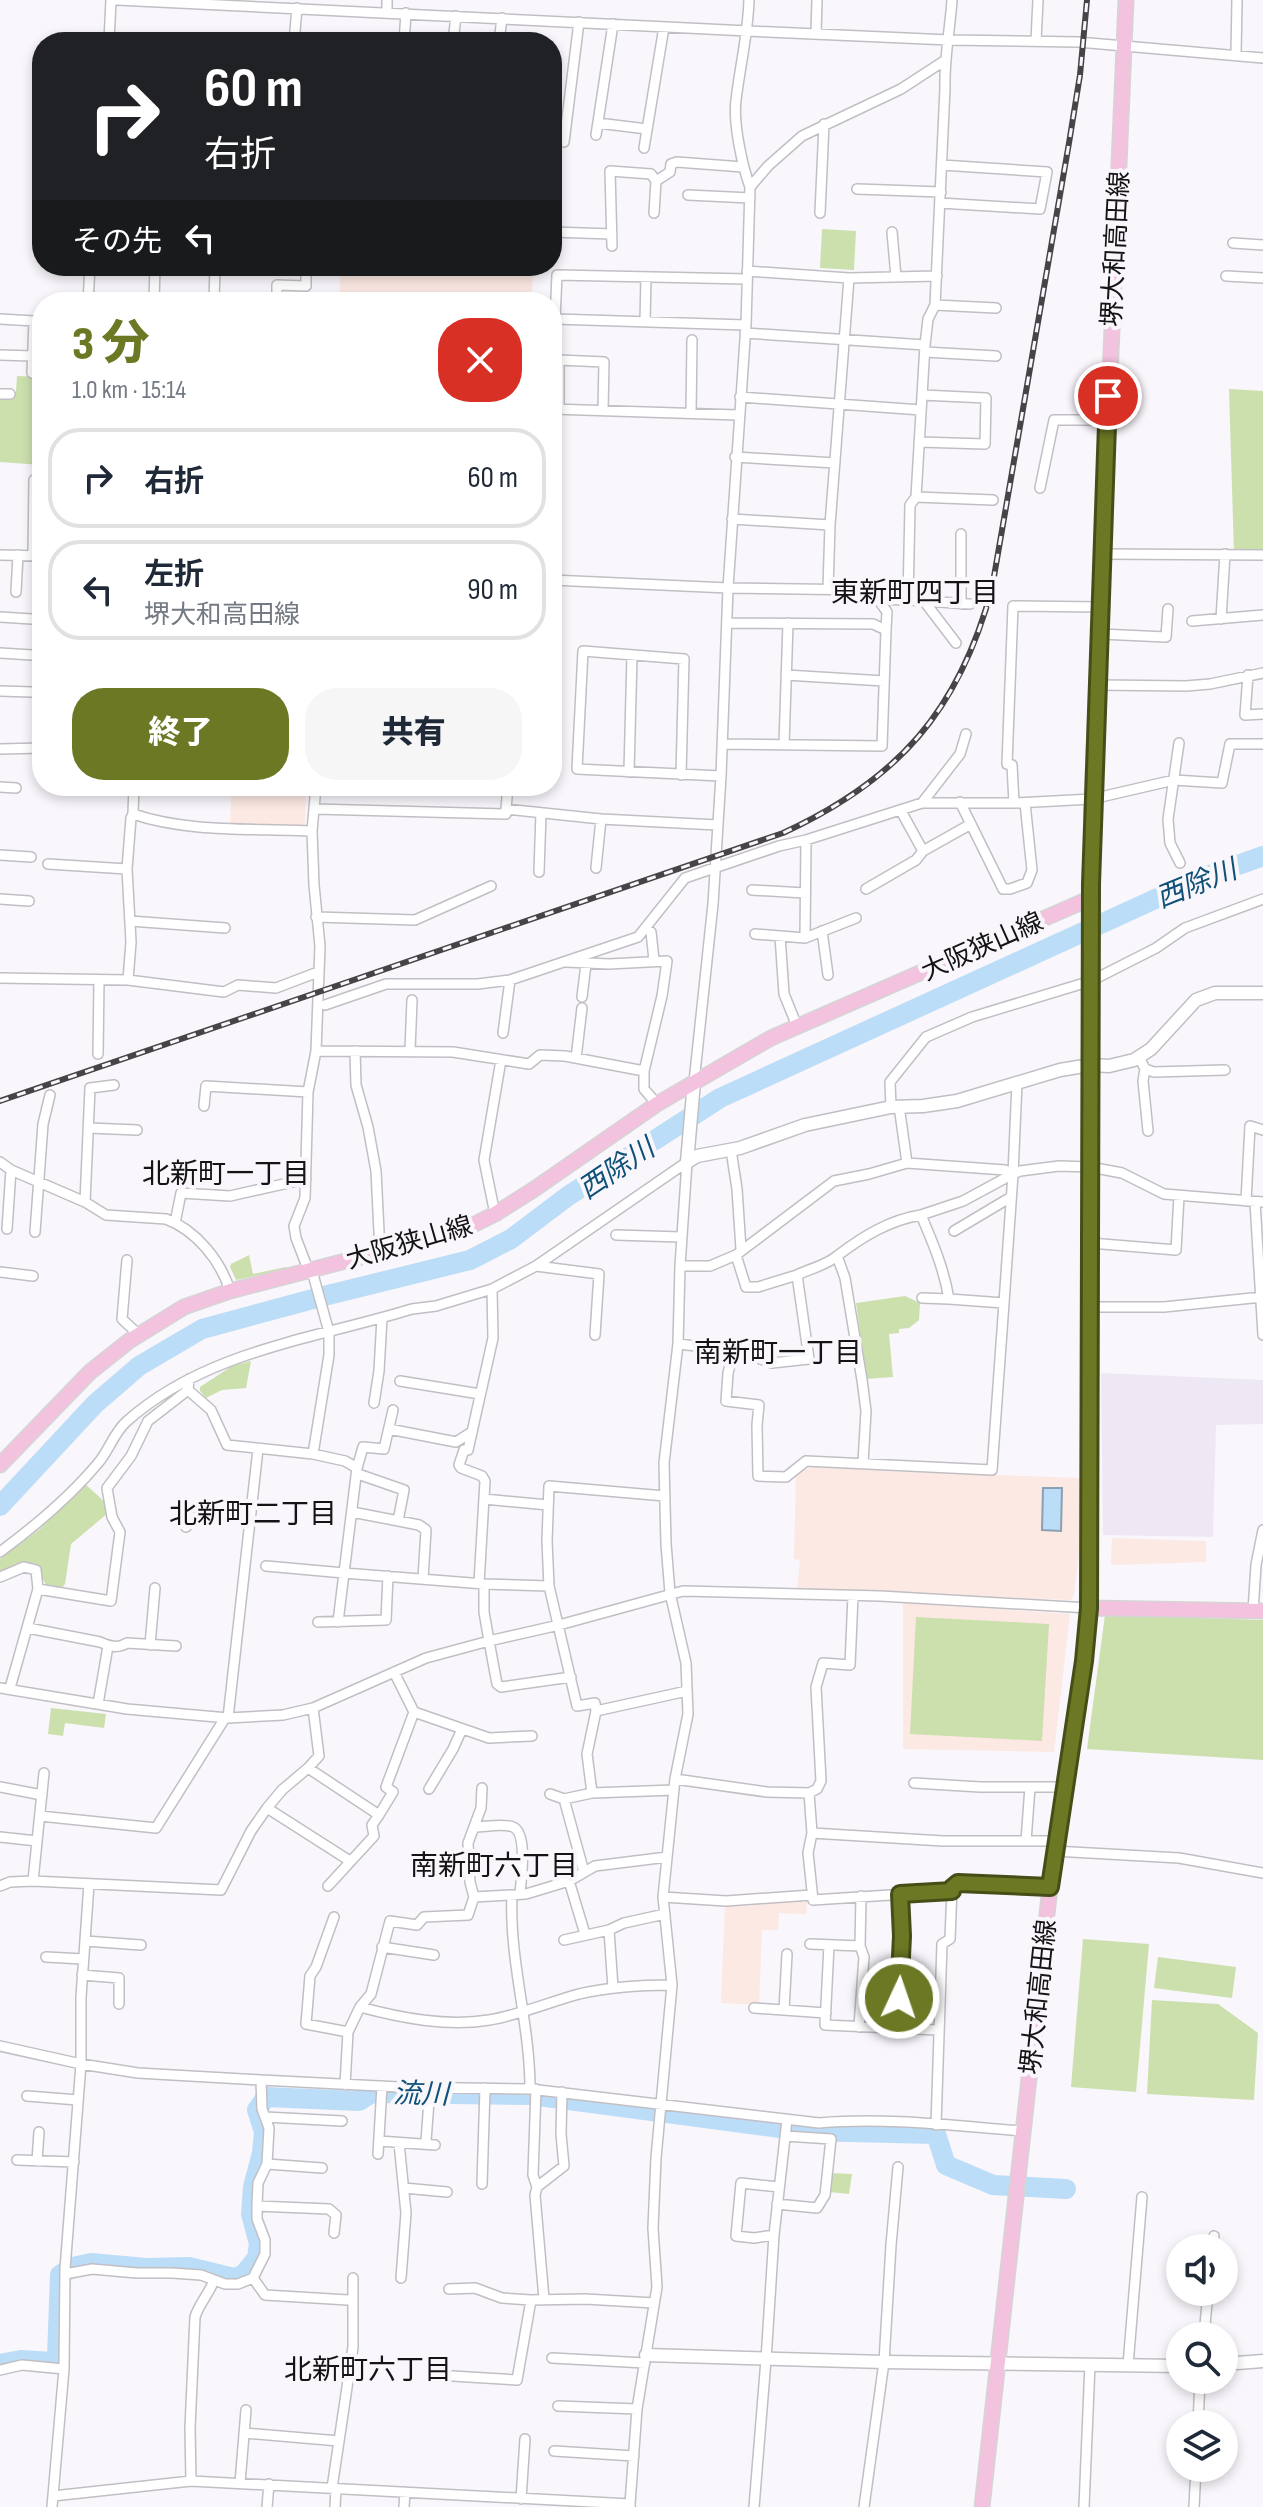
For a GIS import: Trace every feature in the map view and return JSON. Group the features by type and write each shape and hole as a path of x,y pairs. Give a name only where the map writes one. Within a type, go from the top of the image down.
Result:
{"main road":[{"name":"堺大和高田線","path":"982,2507 1050,1887 1089,1608 1092,799 1126,0"},
{"name":"大阪狭山線","path":"0,1464 90,1372 139,1335 184,1307 230,1291 312,1273 451,1233 495,1214 657,1104 771,1038 1091,898"},
{"path":"1089,1608 1258,1611"}],"street":[{"path":"110,32 114,0 169,1 748,31 1124,45 1263,58"},
{"path":"387,0 387,13"},
{"path":"89,1884 82,1975 81,2064 65,2271 64,2369 52,2502 191,2481 405,2492 472,2502 521,2499 539,2504 630,2506 637,2409 657,2287 653,2228 660,2105 672,1985 663,1897 675,1779 688,1714 686,1663 670,1593 664,1463 678,1344 681,1237 721,776 728,588 750,198 735,104 748,31 749,0"},
{"path":"816,34 817,0"},
{"path":"908,600 910,505 916,497 928,319 935,305 944,61 952,0"},
{"path":"1036,41 1038,0"},
{"path":"1236,55 1237,0"},
{"path":"295,32 298,6"},
{"path":"405,32 406,13"},
{"path":"454,32 456,16"},
{"path":"500,32 502,18"},
{"path":"564,142 579,22"},
{"path":"596,135 613,24"},
{"path":"644,148 664,27"},
{"path":"750,187 786,149 824,124 901,89 944,61"},
{"path":"598,123 647,129"},
{"path":"820,213 824,124"},
{"path":"656,181 670,172 671,164 677,162 743,167"},
{"path":"857,189 1040,209 1047,172 942,165"},
{"path":"612,246 610,171 651,174 656,181 654,213"},
{"path":"688,195 750,198"},
{"path":"562,232 612,234"},
{"path":"892,232 896,277"},
{"path":"1233,243 1263,245"},
{"path":"562,275 937,276"},
{"path":"277,292 277,285 306,286 306,276"},
{"path":"1226,276 1263,278"},
{"path":"645,322 646,277"},
{"path":"828,589 849,278"},
{"path":"935,305 996,308"},
{"path":"0,319 32,321"},
{"path":"562,319 745,329 996,356"},
{"path":"691,413 692,340"},
{"path":"0,355 32,356"},
{"path":"562,360 604,362 603,410"},
{"path":"919,442 985,444 986,398 922,395"},
{"path":"740,397 921,410"},
{"path":"562,409 738,415"},
{"path":"1040,488 1054,420 1107,420"},
{"path":"735,457 835,463"},
{"path":"916,497 993,500"},
{"path":"732,519 830,525"},
{"path":"878,599 965,604 961,534"},
{"path":"1103,554 1263,555"},
{"path":"1221,619 1225,554"},
{"path":"0,555 32,556"},
{"path":"16,592 18,555"},
{"path":"562,580 868,590 878,599 887,612 882,746 722,744"},
{"path":"924,601 956,643"},
{"path":"960,802 1003,889 1027,883 1032,870 1012,765 1007,764 1013,606 1100,607"},
{"path":"1100,634 1166,637 1168,609"},
{"path":"1192,621 1263,615"},
{"path":"0,617 32,619"},
{"path":"727,623 873,624 886,630"},
{"path":"784,745 788,623"},
{"path":"681,775 684,659 583,651 577,769 681,775 721,776"},
{"path":"0,653 32,655"},
{"path":"629,772 632,655"},
{"path":"1098,685 1186,686 1263,673"},
{"path":"786,675 884,681"},
{"path":"1248,675 1245,715 1263,714"},
{"path":"0,691 32,692"},
{"path":"922,803 960,754 966,734"},
{"path":"1179,743 1168,819 1170,843 1180,863"},
{"path":"321,1006 386,984 478,984 510,980 638,937 685,878 922,803 1092,799 1174,780 1222,783 1230,744 1263,744"},
{"path":"0,749 32,748"},
{"path":"0,787 16,788"},
{"path":"128,980 130,921 127,869 134,796"},
{"path":"313,1454 329,1355 329,1331 294,1226 305,1198 308,1092 321,1006 312,831 316,796"},
{"path":"315,809 506,814 507,796"},
{"path":"506,809 601,819 717,825"},
{"path":"901,811 923,851"},
{"path":"539,872 541,813"},
{"path":"133,814 152,821 200,826 312,831"},
{"path":"596,868 601,819"},
{"path":"866,889 971,824"},
{"path":"805,938 806,840"},
{"path":"0,855 31,857"},
{"path":"48,864 127,869"},
{"path":"316,917 415,920 491,886"},
{"path":"752,890 805,893"},
{"path":"0,899 29,901"},
{"path":"907,1163 890,1082 926,1037 1156,948 1185,928 1263,899"},
{"path":"755,934 805,938 856,918"},
{"path":"130,921 225,928"},
{"path":"645,928 651,932 654,960"},
{"path":"822,931 828,975"},
{"path":"780,936 784,994 797,1026"},
{"path":"561,962 667,961 644,1071 644,1089 657,1104"},
{"path":"582,997 586,964"},
{"path":"0,978 128,980 224,992 238,985 276,988 318,972"},
{"path":"98,1054 99,980"},
{"path":"503,1033 510,980"},
{"path":"1148,1131 1142,1063 1164,1036 1196,1000 1215,993 1263,993"},
{"path":"410,1050 412,1000"},
{"path":"576,1058 582,1008"},
{"path":"316,1051 453,1052 529,1064 540,1055 576,1058 644,1071"},
{"path":"355,1051 356,1085 376,1171 380,1252"},
{"path":"495,1214 484,1160 501,1060"},
{"path":"0,1552 35,1526 98,1464 127,1422 167,1390 231,1360 492,1289 536,1266 688,1159 731,1150 805,1125 895,1106 957,1101 1060,1070 1090,1065 1142,1063 1154,1072 1225,1070"},
{"path":"734,1350 726,1401 759,1405 758,1476 786,1477 806,1461 992,1470 1017,1083"},
{"path":"85,1202 90,1088 114,1085"},
{"path":"204,1106 206,1086 308,1092"},
{"path":"35,1232 43,1124 50,1095"},
{"path":"1263,1130 1250,1126 1263,1335"},
{"path":"89,1128 137,1130"},
{"path":"731,1150 737,1189 738,1252 746,1287 758,1287 797,1275 837,1256 843,1249 887,1224 963,1201 1020,1171 1059,1166 1090,1167 1122,1173 1164,1194 1255,1201"},
{"path":"0,1162 106,1215 166,1219 187,1229 217,1263 230,1291"},
{"path":"680,1266 710,1266 738,1252 834,1181 907,1163 1005,1170 1013,1174"},
{"path":"7,1229 11,1170"},
{"path":"175,1223 181,1193 230,1196 306,1179"},
{"path":"1090,1243 1176,1250 1179,1196"},
{"path":"954,1231 1011,1197"},
{"path":"921,1215 938,1254 949,1299"},
{"path":"616,1235 681,1237"},
{"path":"837,1256 845,1278 866,1411 863,1463"},
{"path":"127,1260 122,1319 139,1335"},
{"path":"536,1266 599,1274 595,1335"},
{"path":"0,1272 33,1276"},
{"path":"678,1344 734,1350 772,1363 809,1359 797,1275"},
{"path":"492,1289 493,1338 468,1450 464,1450 459,1465 482,1476 485,1481 482,1583 497,1684 501,1687 571,1677"},
{"path":"1089,1307 1164,1307 1262,1297"},
{"path":"922,1298 1004,1303"},
{"path":"374,1403 382,1318"},
{"path":"38,1589 111,1601 120,1532 112,1517 107,1488 131,1456 148,1421 188,1390 189,1379"},
{"path":"400,1381 480,1394"},
{"path":"188,1390 211,1410 227,1445 313,1454 345,1461 358,1471 404,1490 398,1521"},
{"path":"338,1622 363,1447 384,1449 393,1410"},
{"path":"389,1429 456,1442 470,1433"},
{"path":"40,1816 156,1828 227,1718 258,1449"},
{"path":"592,1793 587,1754 595,1703 577,1706 549,1586 549,1486 665,1496"},
{"path":"484,1499 548,1505"},
{"path":"186,1527 208,1508 251,1513"},
{"path":"352,1512 419,1525 426,1530 423,1579"},
{"path":"1258,1611 1256,1565 1263,1530"},
{"path":"266,1566 549,1586"},
{"path":"0,1577 24,1567 31,1568 36,1570 38,1589 28,1628 5,1688 127,1709 227,1718 283,1715 313,1708 426,1658 683,1591 1089,1608"},
{"path":"318,1622 386,1620 388,1576"},
{"path":"150,1645 155,1588"},
{"path":"675,1779 767,1792 809,1793 817,1789 821,1781 816,1687 823,1663 850,1665 853,1596"},
{"path":"28,1628 108,1646 122,1647 127,1643 176,1646"},
{"path":"98,1704 108,1646"},
{"path":"394,1672 414,1712 489,1738 532,1736"},
{"path":"596,1711 687,1691"},
{"path":"0,1886 10,1882 33,1881 221,1890 251,1831 267,1808 319,1756 313,1708"},
{"path":"328,1886 374,1836 372,1825 393,1792 386,1787 414,1712"},
{"path":"429,1789 462,1729"},
{"path":"308,1768 379,1815"},
{"path":"33,1881 44,1773"},
{"path":"914,1783 1064,1787"},
{"path":"1026,1841 1030,1787"},
{"path":"345,2085 348,2032 360,2007 371,1994 390,1921 417,1925 424,1917 468,1915 474,1897 468,1843 481,1808 482,1788"},
{"path":"1,1789 42,1795"},
{"path":"550,1794 564,1799 592,1793 674,1790"},
{"path":"809,1793 812,1833 808,1853 813,1900 952,1891"},
{"path":"564,1799 584,1872"},
{"path":"267,1808 350,1861"},
{"path":"475,1827 511,1826 518,1831 522,1846 512,1933 534,2090 533,2175 537,2187 535,2195 544,2299"},
{"path":"812,1833 943,1841 1026,1841 1179,1858 1263,1873"},
{"path":"0,1837 37,1841"},
{"path":"474,1897 516,1894 569,1881 595,1866 667,1857"},
{"path":"569,1881 585,1934"},
{"path":"936,2125 942,1944 950,1939 952,1888 958,1883 1050,1887"},
{"path":"898,2029 902,1936 900,1894"},
{"path":"663,1897 726,1901 812,1895"},
{"path":"859,2027 864,1957 860,1946 861,1896"},
{"path":"564,1940 665,1914"},
{"path":"334,1917 310,1976 306,2024 348,2032"},
{"path":"609,1930 613,1988"},
{"path":"85,1941 141,1945"},
{"path":"810,1944 860,1946"},
{"path":"829,1945 825,2025 938,2030"},
{"path":"382,1947 434,1955"},
{"path":"784,2010 787,1954"},
{"path":"46,1957 83,1959"},
{"path":"82,1975 119,1978 119,2004"},
{"path":"360,2007 455,2023 522,2013 578,1994 613,1988 672,1985"},
{"path":"754,2008 826,2013"},
{"path":"0,2046 138,2073 430,2092 485,2094 534,2090 819,2123 840,2121 1023,2131"},
{"path":"65,2271 92,2269 201,2275 238,2284 253,2278 265,2254 265,2240 257,2219 258,2183 267,2164 269,2128 264,2113 261,2080"},
{"path":"378,2154 382,2087"},
{"path":"379,2141 431,2143 430,2092"},
{"path":"537,2187 564,2166 562,2093"},
{"path":"482,2184 485,2094"},
{"path":"27,2096 78,2100"},
{"path":"264,2113 342,2121"},
{"path":"754,2507 774,2235 787,2120"},
{"path":"37,2161 39,2132"},
{"path":"777,2204 817,2208 825,2195 831,2139 785,2134"},
{"path":"399,2143 406,2213 401,2278"},
{"path":"17,2160 74,2162"},
{"path":"267,2164 322,2168"},
{"path":"864,2507 884,2362 898,2167"},
{"path":"774,2235 754,2238 736,2236 741,2183 779,2187"},
{"path":"404,2188 447,2192"},
{"path":"1128,2365 1142,2197"},
{"path":"257,2206 329,2209 336,2215 334,2233"},
{"path":"253,2278 265,2295 348,2300"},
{"path":"335,2507 339,2441 353,2347 353,2278"},
{"path":"191,2481 195,2317 214,2280"},
{"path":"449,2289 475,2288 502,2298 531,2300 654,2303"},
{"path":"436,2375 517,2380 531,2300"},
{"path":"552,2358 1166,2366"},
{"path":"1238,2363 1263,2361"},
{"path":"1084,2507 1090,2364"},
{"path":"0,2370 22,2365 64,2369"},
{"path":"558,2406 637,2409"},
{"path":"240,2483 246,2410"},
{"path":"244,2433 339,2441"},
{"path":"521,2499 525,2439"},
{"path":"554,2451 634,2456"},
{"path":"1194,2507 1195,2482"},
{"path":"267,2507 269,2484"},
{"path":"404,2507 405,2492"}],"shaded area":[{"path":"340,276 533,276 532,292 340,292"},
{"path":"231,796 306,796 305,827 230,824"},
{"path":"1101,1373 1263,1380 1263,1424 1216,1425 1213,1537 1103,1535"},
{"path":"818,1464 885,1471 1079,1478 1079,1552 1074,1595 1071,1600 797,1590 800,1560 794,1559 796,1474"},
{"path":"1112,1538 1206,1541 1206,1562 1111,1565"},
{"path":"903,1603 1070,1614 1054,1752 903,1749"},
{"path":"763,1900 807,1902 806,1914 779,1913 778,1930 762,1930 759,2005 721,2003 725,1905 750,1906"}],"green space":[{"path":"822,229 856,231 854,270 820,268"},
{"path":"17,376 32,377 32,464 0,462 0,391 16,392"},
{"path":"1229,389 1263,391 1263,555 1234,554"},
{"path":"249,1255 253,1274 287,1269 236,1280 231,1264"},
{"path":"905,1296 920,1303 919,1320 909,1328 899,1329 899,1333 889,1334 893,1377 866,1379 856,1303"},
{"path":"251,1361 246,1388 222,1390 206,1398 200,1391 200,1387 232,1366"},
{"path":"84,1483 106,1503 108,1513 71,1544 62,1588 48,1587 34,1563 25,1563 0,1573 0,1559 40,1529"},
{"path":"1105,1615 1263,1620 1263,1760 1087,1749"},
{"path":"916,1617 1049,1624 1042,1741 910,1734"},
{"path":"51,1708 106,1714 104,1728 65,1723 63,1736 48,1734"},
{"path":"1083,1939 1149,1944 1136,2092 1071,2087"},
{"path":"1158,1957 1236,1967 1232,1998 1154,1988"},
{"path":"1152,2000 1218,2004 1258,2033 1254,2100 1147,2094"},
{"path":"831,2173 852,2174 849,2194 829,2192"}],"water":[{"path":"1043,1488 1062,1488 1061,1531 1042,1530"}],"waterway":[{"name":"西除川","path":"0,1506 95,1404 139,1366 202,1329 470,1260 511,1239 568,1196 720,1098 1199,879 1263,856"},
{"name":"流川","path":"0,2364 21,2360 51,2362 57,2357 60,2275 73,2267 91,2263 146,2268 189,2267 234,2278 243,2275 257,2258 259,2244 251,2214 264,2132 257,2110 266,2097 359,2101 372,2093 531,2095 803,2131 936,2134 946,2165 993,2185 1066,2189"}],"railway":[{"path":"0,1101 783,833 860,790 891,765 942,706 962,671 992,588 1080,75 1087,0"}],"district":[{"name":"東新町四丁目","path":"915,592"},
{"name":"北新町一丁目","path":"226,1173"},
{"name":"南新町一丁目","path":"778,1352"},
{"name":"北新町二丁目","path":"253,1513"},
{"name":"南新町六丁目","path":"494,1865"},
{"name":"北新町六丁目","path":"368,2369"}],"route":[{"path":"899,1998 902,1936 900,1894 952,1891 958,1883 1050,1887 1084,1661 1089,1608 1092,799 1108,396"}]}
